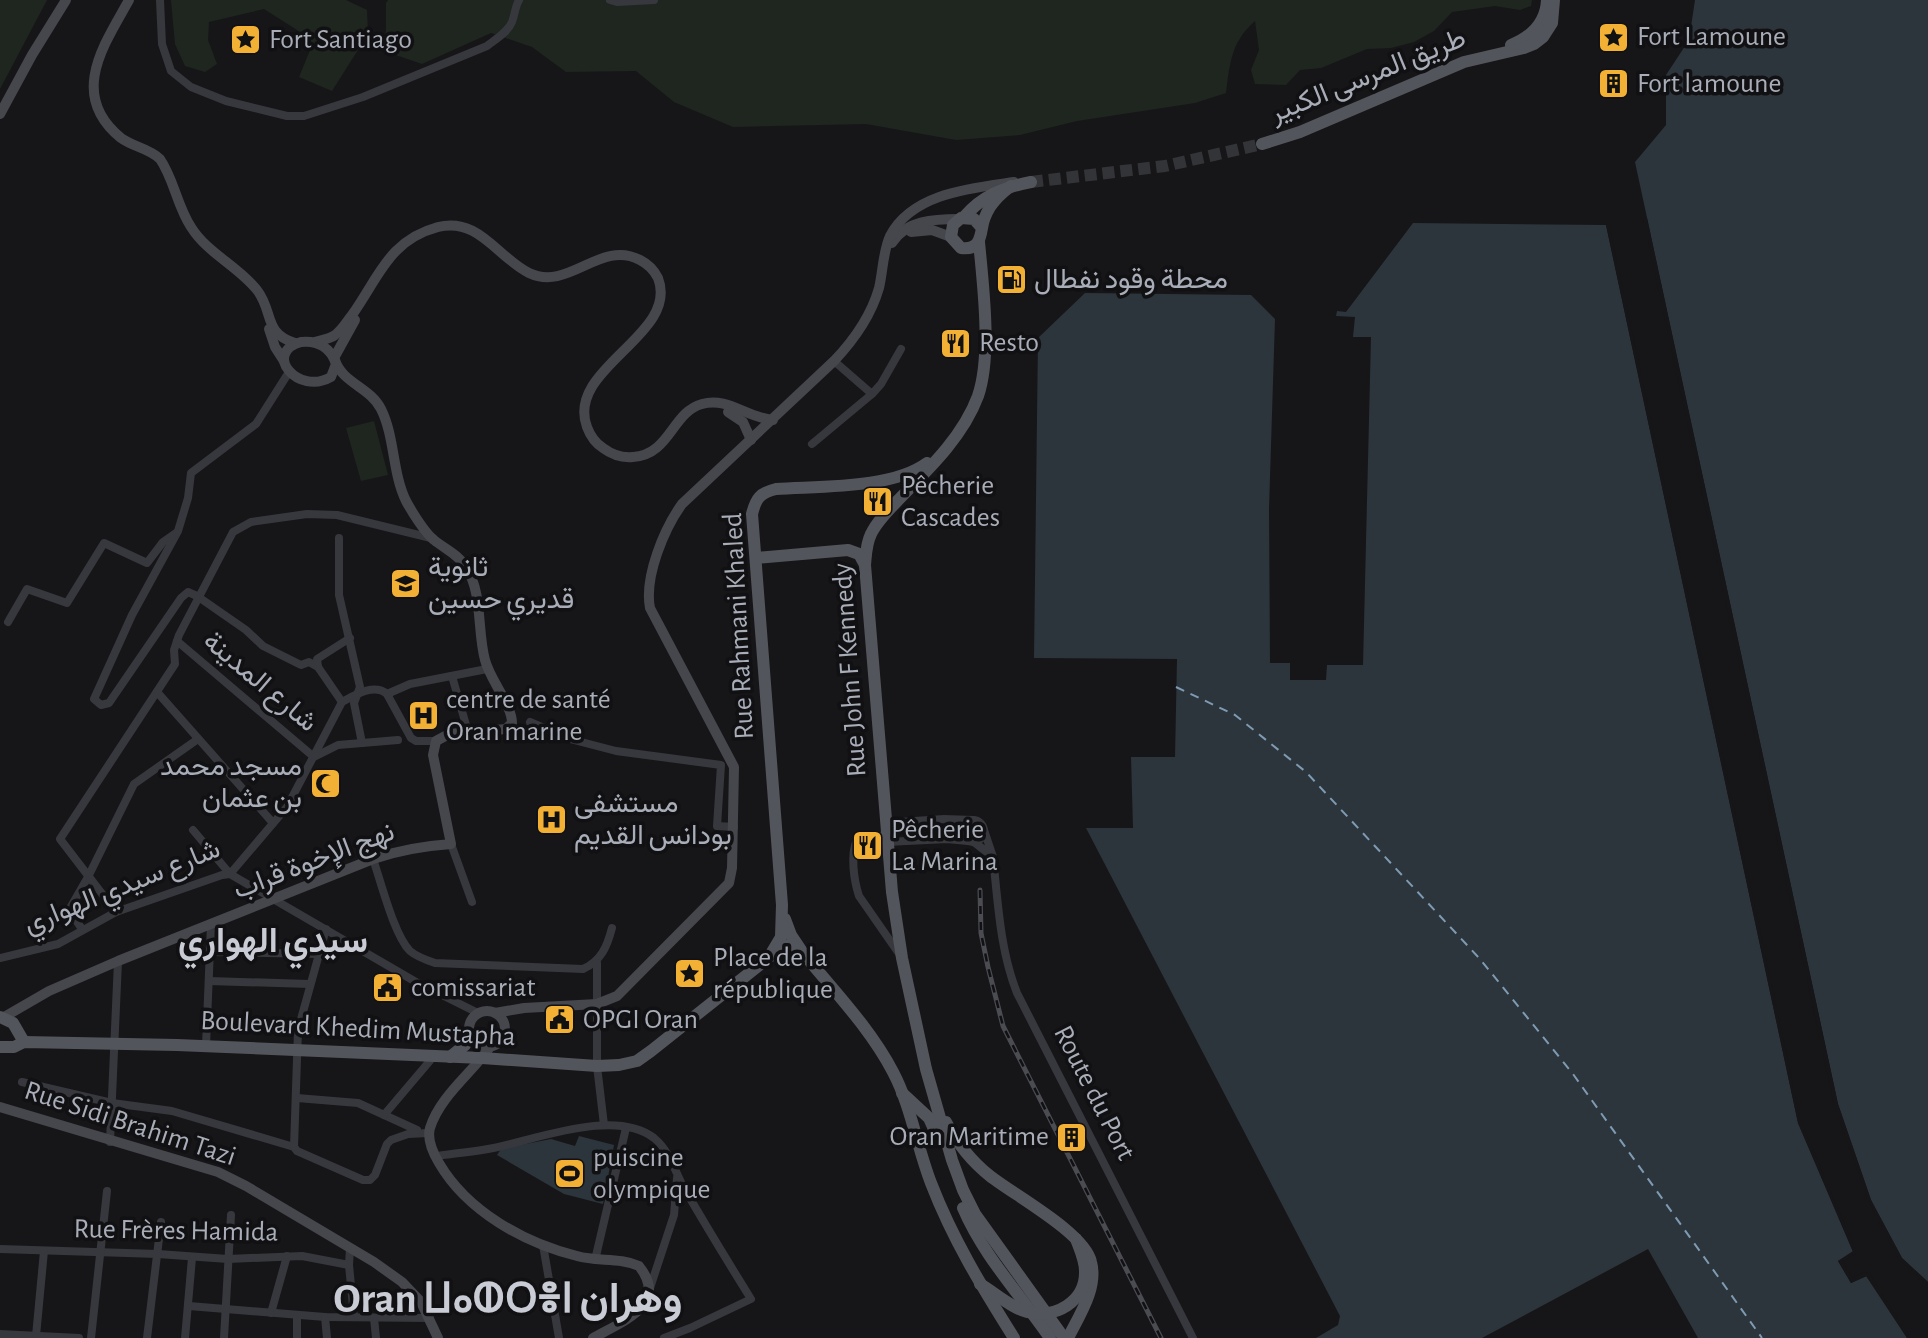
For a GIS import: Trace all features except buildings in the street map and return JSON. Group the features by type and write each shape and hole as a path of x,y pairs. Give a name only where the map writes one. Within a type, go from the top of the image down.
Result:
{"main road":[{"name":"طريق المرسى الكبير","path":"1492,54 1529,36 1542,18 1547,0"},
{"name":"طريق المرسى الكبير","path":"1262,144 1300,132 1451,66 1524,48 1542,37 1552,23 1555,0"},
{"path":"1011,187 994,202 982,228 979,242 964,248 956,244 951,237 953,225 961,218 988,196 1011,187 1031,182"},
{"path":"961,218 974,219 982,228"},
{"name":"Rue John F Kennedy","path":"926,1069 902,958 886,833 865,565 871,534 937,460 971,411 982,381 983,292 979,242"},
{"name":"Rue John F Kennedy","path":"964,248 976,269 983,292"},
{"name":"Rue Rahmani Khaled","path":"782,905 752,514 755,499 762,492 776,489 876,481 910,474 942,453"},
{"path":"876,481 888,483 893,487 897,502"},
{"path":"756,558 848,550 859,554 865,565"},
{"path":"782,905 787,926 803,953 884,1054 901,1093 947,1223 1014,1338"},
{"path":"772,953 781,937 782,905"},
{"path":"772,953 792,944 803,953"},
{"name":"Boulevard Khedim Mustapha","path":"0,1047 14,1047 24,1042 206,1046 434,1056 486,1052 597,1066 619,1065 637,1061 772,953"},
{"path":"2,1017 20,1032 24,1042"},
{"path":"450,1056 472,1037"},
{"path":"926,1069 940,1112 955,1139 971,1159 1076,1240 1087,1252 1092,1273 1088,1296 1066,1338 987,1234 969,1202 952,1160 926,1069"},
{"path":"901,1093 929,1118 980,1242 1049,1338"},
{"path":"980,1283 1027,1312 1059,1311 1076,1299 1085,1278 1084,1260 1076,1240"}],"street":[{"path":"0,114 66,0"},
{"path":"129,0 97,59 94,85 99,110 108,125 120,137 160,159 191,228 260,295 281,339 295,343 315,342 335,336 364,298 392,253 406,241 425,231 447,225 467,226 527,272 541,276 562,275 607,255 631,256 645,263 656,274 660,302 650,320 591,389 584,413 592,436 603,448 618,456 642,455 663,443 689,411 703,404 726,404 750,416 773,420"},
{"path":"160,0 162,44 171,71 191,87 226,101 287,116 304,116 363,97 487,46 512,23 515,6 520,0"},
{"path":"610,0 654,0"},
{"path":"495,1013 524,1008 597,1004 617,996 729,883 732,868 735,777 731,759 650,608 648,587 653,567 677,512 689,496 773,420 852,341 878,288 887,245 904,217 924,204 965,190 1031,182"},
{"path":"886,254 899,234 909,227 932,220 961,218"},
{"path":"886,254 906,235 919,230 932,230 951,237"},
{"path":"240,274 260,303 275,347 286,366 298,379 310,383 327,380 343,382 368,391"},
{"path":"327,380 336,369 335,359 364,298"},
{"path":"315,342 327,349 345,376 368,391 377,401 385,420 405,498 430,538"},
{"path":"295,343 287,348 286,366 256,424 191,473 188,498 178,531 132,615 94,699 100,705 109,702 181,598 188,592 246,630 263,646 301,665 309,662 318,667"},
{"path":"812,444 872,394 881,384 901,349"},
{"path":"834,361 872,394"},
{"path":"713,403 740,419 751,440"},
{"path":"116,912 60,839 175,664 174,650 177,641 197,596 233,532 251,522 307,514 337,515 430,538 459,558 469,571 474,587 487,669 512,717 511,726 506,729 444,735 436,741 416,741 411,738 383,691"},
{"path":"8,622 27,589 67,603 104,544 147,563 163,542 178,531"},
{"path":"339,538 340,595 360,687 354,703 362,743"},
{"path":"349,638 317,660 318,667 342,702 359,693 383,691 487,669"},
{"name":"شارع المدينة","path":"177,641 314,757"},
{"path":"453,676 468,732"},
{"path":"157,692 273,823"},
{"name":"شارع سيدي الهواري","path":"0,958 58,944 116,912 230,874 287,807 342,702"},
{"path":"530,722 570,739 616,751 721,765 717,826 734,827"},
{"path":"82,929 69,910 134,784 198,739"},
{"path":"314,757 338,746 398,740"},
{"path":"436,741 433,755 451,844 472,902"},
{"path":"886,833 971,842 983,836 984,831 982,825 973,820 944,819 865,837 857,841 853,848 859,896 902,958"},
{"path":"973,820 963,826 964,837 993,857"},
{"path":"193,830 230,874 416,982 478,1013 495,1013 505,1026"},
{"name":"Route du Port","path":"984,831 993,857 1002,940 1017,993 1193,1338"},
{"name":"نهج الإخوة قراب","path":"2,1017 49,991 118,961 373,859 424,846 451,844"},
{"path":"373,859 400,935 409,950 423,959 536,968 583,969 597,963"},
{"path":"206,1046 211,924"},
{"path":"604,1125 597,1066 597,963 608,944 612,928"},
{"path":"294,1147 297,1097 295,1050 326,929"},
{"path":"210,952 318,954"},
{"path":"110,1142 118,961"},
{"path":"209,981 310,984"},
{"path":"524,1008 505,1026 500,1042 486,1052 439,1109 429,1133 435,1156 459,1192 476,1207 507,1227 543,1245 579,1257 622,1261 639,1266 648,1279 650,1288"},
{"path":"478,1013 470,1022 472,1037 486,1052"},
{"path":"384,1115 434,1056"},
{"path":"22,1082 112,1103 172,1111 294,1147 297,1151 363,1180 370,1180 375,1175 391,1140 408,1133 429,1133"},
{"path":"297,1097 358,1103 412,1129 429,1133"},
{"name":"Rue Sidi Brahim Tazi","path":"0,1107 110,1142 218,1172 246,1186 351,1248 402,1282 421,1303 438,1338"},
{"path":"435,1156 488,1149 604,1125 646,1133 654,1138 668,1154 677,1175 751,1299 664,1338"},
{"path":"595,1260 626,1128"},
{"path":"593,1338 636,1313 646,1303 674,1215 677,1175"},
{"path":"91,1338 107,1191"},
{"path":"224,1338 231,1215"},
{"path":"147,1338 161,1222"},
{"path":"543,1245 559,1338"},
{"path":"351,1248 349,1265 354,1317"},
{"name":"Rue Frères Hamida","path":"0,1249 228,1259 302,1255 349,1265"},
{"path":"36,1336 44,1251"},
{"path":"271,1313 287,1256"},
{"path":"185,1338 192,1258"},
{"path":"189,1306 297,1316 430,1318"},
{"path":"297,1316 297,1338"},
{"path":"325,1317 327,1338"},
{"path":"374,1318 376,1338"},
{"path":"0,1334 78,1338"}],"shaded area":[{"path":"0,0 47,0 0,89"},
{"path":"171,0 346,0 367,10 368,34 332,91 299,77 313,43 264,9 209,22 208,40 217,64 205,72 185,66 175,44"},
{"path":"388,0 1532,0 1531,6 1520,10 1495,6 1452,12 1434,31 1414,42 1391,48 1367,49 1321,68 1300,70 1286,85 1255,84 1251,70 1259,50 1255,21 1236,45 1226,93 1195,103 1077,121 1020,135 956,140 866,124 733,127 674,102 636,71 566,72 532,47 491,33 422,64 381,50 386,31"},
{"path":"1695,0 1928,0 1928,1282 1902,1258 1871,1200 1838,1104 1635,162 1666,125 1666,75 1689,40"},
{"path":"1413,223 1606,225 1798,1123 1853,1252 1838,1261 1851,1283 1866,1276 1907,1338 1698,1338 1648,1249 1482,1338 1316,1338 1338,1325 1340,1316 1086,828 1133,828 1131,757 1175,757 1177,659 1034,658 1038,338 1085,293 1251,295 1275,319 1269,509 1270,663 1290,663 1290,680 1326,680 1327,665 1363,665 1371,337 1353,337 1355,317 1336,316 1337,311 1346,312"},
{"path":"374,421 388,475 361,481 346,428"},
{"name":"puiscine olympique","path":"579,1136 614,1145 603,1204 564,1194 497,1155 501,1149 551,1139 575,1146"}],"pier":[{"path":"1643,218 1647,218 1838,1104 1871,1200 1902,1258 1928,1285 1899,1260 1868,1201 1834,1105"},
{"path":"1609,224 1801,1122 1856,1251 1843,1262 1852,1278 1869,1273 1910,1338 1907,1338 1867,1276 1851,1283 1838,1261 1853,1251 1798,1123 1606,225"}],"ferry route":[{"path":"1176,687 1235,715 1306,772 1480,959 1573,1074 1762,1338"}],"tunnel":[{"path":"1031,182 1165,166 1262,144"}],"railway":[{"path":"980,890 981,933 1003,1026 1161,1338"}],"place":[{"name":"Fort Lamoune","path":"1614,37"},
{"name":"Fort Santiago","path":"246,40"},
{"name":"Fort lamoune","path":"1614,84"},
{"name":"محطة وقود نفطال","path":"1011,280"},
{"name":"Resto","path":"956,343"},
{"name":"Pêcherie Cascades","path":"878,502"},
{"name":"ثانوية قديري حسين","path":"405,584"},
{"name":"centre de santé Oran marine","path":"423,716"},
{"name":"مسجد محمد بن عثمان","path":"325,783"},
{"name":"مستشفى بودانس القديم","path":"551,820"},
{"name":"Pêcherie La Marina","path":"868,846"},
{"name":"Place de la république","path":"690,974"},
{"name":"comissariat","path":"388,988"},
{"name":"OPGI Oran","path":"560,1020"},
{"name":"Oran Maritime","path":"1072,1137"},
{"name":"puiscine olympique","path":"570,1174"}],"district":[{"name":"سيدي الهواري","path":"273,941"},
{"name":"Oran ⵡⴰⵀⵔⴻⵏ وهران","path":"508,1299"}]}
